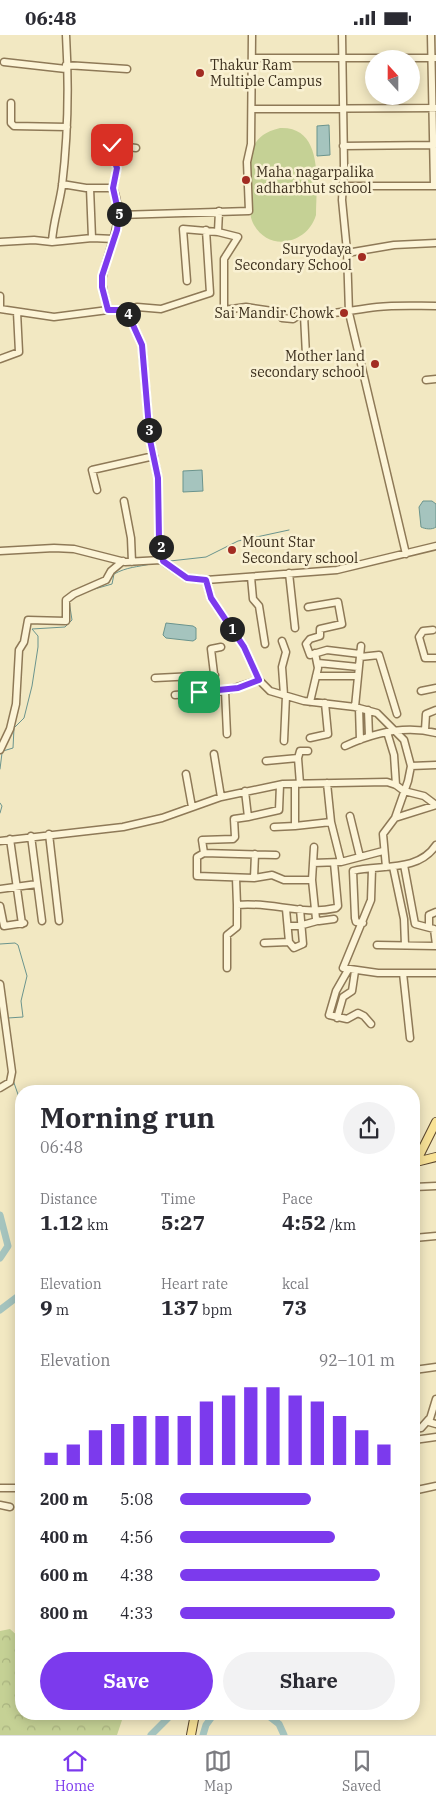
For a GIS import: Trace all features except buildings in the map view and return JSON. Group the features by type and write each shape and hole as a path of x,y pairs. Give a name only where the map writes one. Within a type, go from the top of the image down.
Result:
{"main road":[{"path":"420,1156 432,1138 436,1122"},
{"path":"420,1162 436,1157"},
{"path":"191,1735 195,1720"}],"street":[{"path":"52,242 53,221 58,215 67,127 66,35"},
{"path":"119,215 249,211 247,161 251,144 252,35"},
{"path":"342,35 342,209 347,253 349,313 406,555"},
{"path":"343,186 435,186 434,57 431,35"},
{"path":"252,58 434,57"},
{"path":"4,62 127,69"},
{"path":"11,103 11,123 14,126 67,127"},
{"path":"252,109 434,108"},
{"path":"108,310 102,287 102,276 114,239 119,215 113,188 117,168 113,158 112,145 136,148"},
{"path":"343,146 434,145"},
{"path":"62,184 90,188 113,188"},
{"path":"90,188 92,238"},
{"path":"218,232 219,211"},
{"path":"187,281 183,229 206,230 238,237 224,259 224,310 258,308 279,312 282,319 293,319 299,315 349,313 375,307 410,305 436,307"},
{"path":"0,296 0,309 66,317 108,310 126,312 133,308 161,309 210,293 206,230"},
{"path":"0,242 34,240 52,242 92,238 114,239"},
{"path":"347,253 394,245 436,243"},
{"path":"0,359 19,352 17,312"},
{"path":"126,312 135,327 142,345 148,419 158,478 159,539 163,561"},
{"path":"304,315 306,355"},
{"path":"426,380 436,379"},
{"path":"97,490 92,469 154,456"},
{"path":"124,501 131,538 132,562"},
{"path":"0,551 36,548 74,549 123,561 163,561 187,578 206,580 337,571 436,546"},
{"path":"0,750 10,729 16,704 19,650 24,642 28,621 66,621 66,600 74,594 106,581 111,571 123,561"},
{"path":"289,573 295,628"},
{"path":"251,577 253,599 260,606 265,644"},
{"path":"206,580 211,598 244,647 259,680 270,691 310,702 368,710 383,717 404,740 410,766 408,781 395,818 383,834 383,851 404,919 405,945"},
{"path":"308,607 338,602 342,624 320,629 320,636 310,639 306,643 310,655 326,650 379,655 397,714"},
{"path":"434,630 423,631 420,637 424,658 436,658"},
{"path":"282,641 286,652 282,667 285,695 284,741"},
{"path":"216,690 211,649 221,647"},
{"path":"360,652 357,707 360,740"},
{"path":"310,702 318,663 315,653"},
{"path":"318,663 358,667"},
{"path":"155,677 215,675"},
{"path":"316,676 358,677"},
{"path":"175,695 216,690 225,691 259,680"},
{"path":"420,691 436,688"},
{"path":"225,691 227,735"},
{"path":"310,737 328,734 325,703"},
{"path":"368,710 369,736"},
{"path":"424,730 426,714 436,710"},
{"path":"345,746 387,731 424,730 436,733"},
{"path":"387,731 394,755 396,785"},
{"path":"295,826 298,758 300,751 308,751"},
{"path":"214,754 221,797"},
{"path":"266,761 298,758"},
{"path":"410,766 436,765"},
{"path":"186,775 192,807"},
{"path":"0,841 123,827 162,818 221,797 280,785 387,782 396,785 404,791 424,796 436,805"},
{"path":"237,905 315,910 332,909 338,905 338,863 327,783"},
{"path":"204,853 202,840 233,839 235,837 234,819 279,810 280,785"},
{"path":"244,791 248,817"},
{"path":"395,818 436,805"},
{"path":"350,816 360,857"},
{"path":"274,827 331,823"},
{"path":"49,834 59,921"},
{"path":"31,836 42,921"},
{"path":"0,906 4,925 23,924 10,839"},
{"path":"363,923 356,922 355,918 352,872 404,865 429,853 436,845"},
{"path":"314,847 312,880 317,921"},
{"path":"313,863 338,863 383,851"},
{"path":"276,855 204,853 197,857 197,876 254,878 272,875 279,879 312,880"},
{"path":"429,853 435,858"},
{"path":"254,878 255,854"},
{"path":"377,945 436,946 434,929 415,924 404,865"},
{"path":"372,869 371,900 343,968 352,971 436,973"},
{"path":"227,968 227,935 237,927 236,878"},
{"path":"0,889 37,884"},
{"path":"286,909 289,942 292,947 302,946 300,909"},
{"path":"429,927 429,915 436,913"},
{"path":"288,926 334,919"},
{"path":"264,943 289,942"},
{"path":"352,971 336,991 329,1015 347,1019 358,1013 364,1016 371,1024"},
{"path":"337,1018 343,997 352,991 352,971"},
{"path":"403,973 410,1038"},
{"path":"0,984 12,1072 10,1082 0,1088"},
{"path":"420,1187 436,1186"},
{"path":"420,1237 436,1236"},
{"path":"420,1369 436,1367"},
{"path":"420,1439 433,1437 431,1421 436,1399"},
{"path":"420,1428 431,1421"},
{"path":"420,1490 436,1486"},
{"path":"0,1488 15,1488"},
{"path":"0,1505 10,1507"}],"green space":[{"path":"280,128 294,130 305,137 311,147 315,160 317,189 316,215 312,225 297,238 279,242 261,234 252,221 250,168 252,150 256,143 269,132"},
{"path":"10,1629 15,1634 15,1720 122,1720 117,1735 0,1735 0,1631"}],"water":[{"path":"329,125 330,155 317,156 317,126"},
{"path":"202,470 203,491 183,492 183,471"},
{"path":"423,501 432,501 436,504 436,527 434,528 421,527 419,507"},
{"path":"166,623 193,626 196,628 196,639 193,641 166,638 163,635"}],"waterway":[{"path":"170,561 206,557 238,541 289,530"},
{"path":"91,590 112,584 114,574 132,567 151,564"},
{"path":"3,751 13,748 14,728 24,718 32,686 38,647 38,636 32,629 65,627 72,620 69,601 83,593"},
{"path":"0,769 2,753"},
{"path":"0,803 2,806 0,813"},
{"path":"0,944 15,943 18,945 27,976 21,1001 23,1017 8,1018"},
{"path":"13,1080 15,1086"},
{"path":"0,1215 8,1246 0,1258"},
{"path":"0,1310 15,1299"},
{"path":"151,1735 166,1720"},
{"path":"203,1735 210,1720"},
{"path":"274,1720 279,1724 284,1735"}],"place":[{"name":"Thakur Ram Multiple Campus","path":"200,73"},
{"name":"Maha nagarpalika adharbhut school","path":"246,180"},
{"name":"Suryodaya Secondary School","path":"362,257"},
{"name":"Sai Mandir Chowk","path":"344,313"},
{"name":"Mother land secondary school","path":"375,364"},
{"name":"Mount Star Secondary school","path":"232,550"}],"route":[{"path":"112,145 113,158 117,168 113,188 119,215 117,230 102,276 102,287 108,310 122,310 128,314 142,345 150,440 158,478 160,503 159,539 163,561 187,578 206,580 211,598 244,647 259,680 243,687 225,691 199,692"}]}
